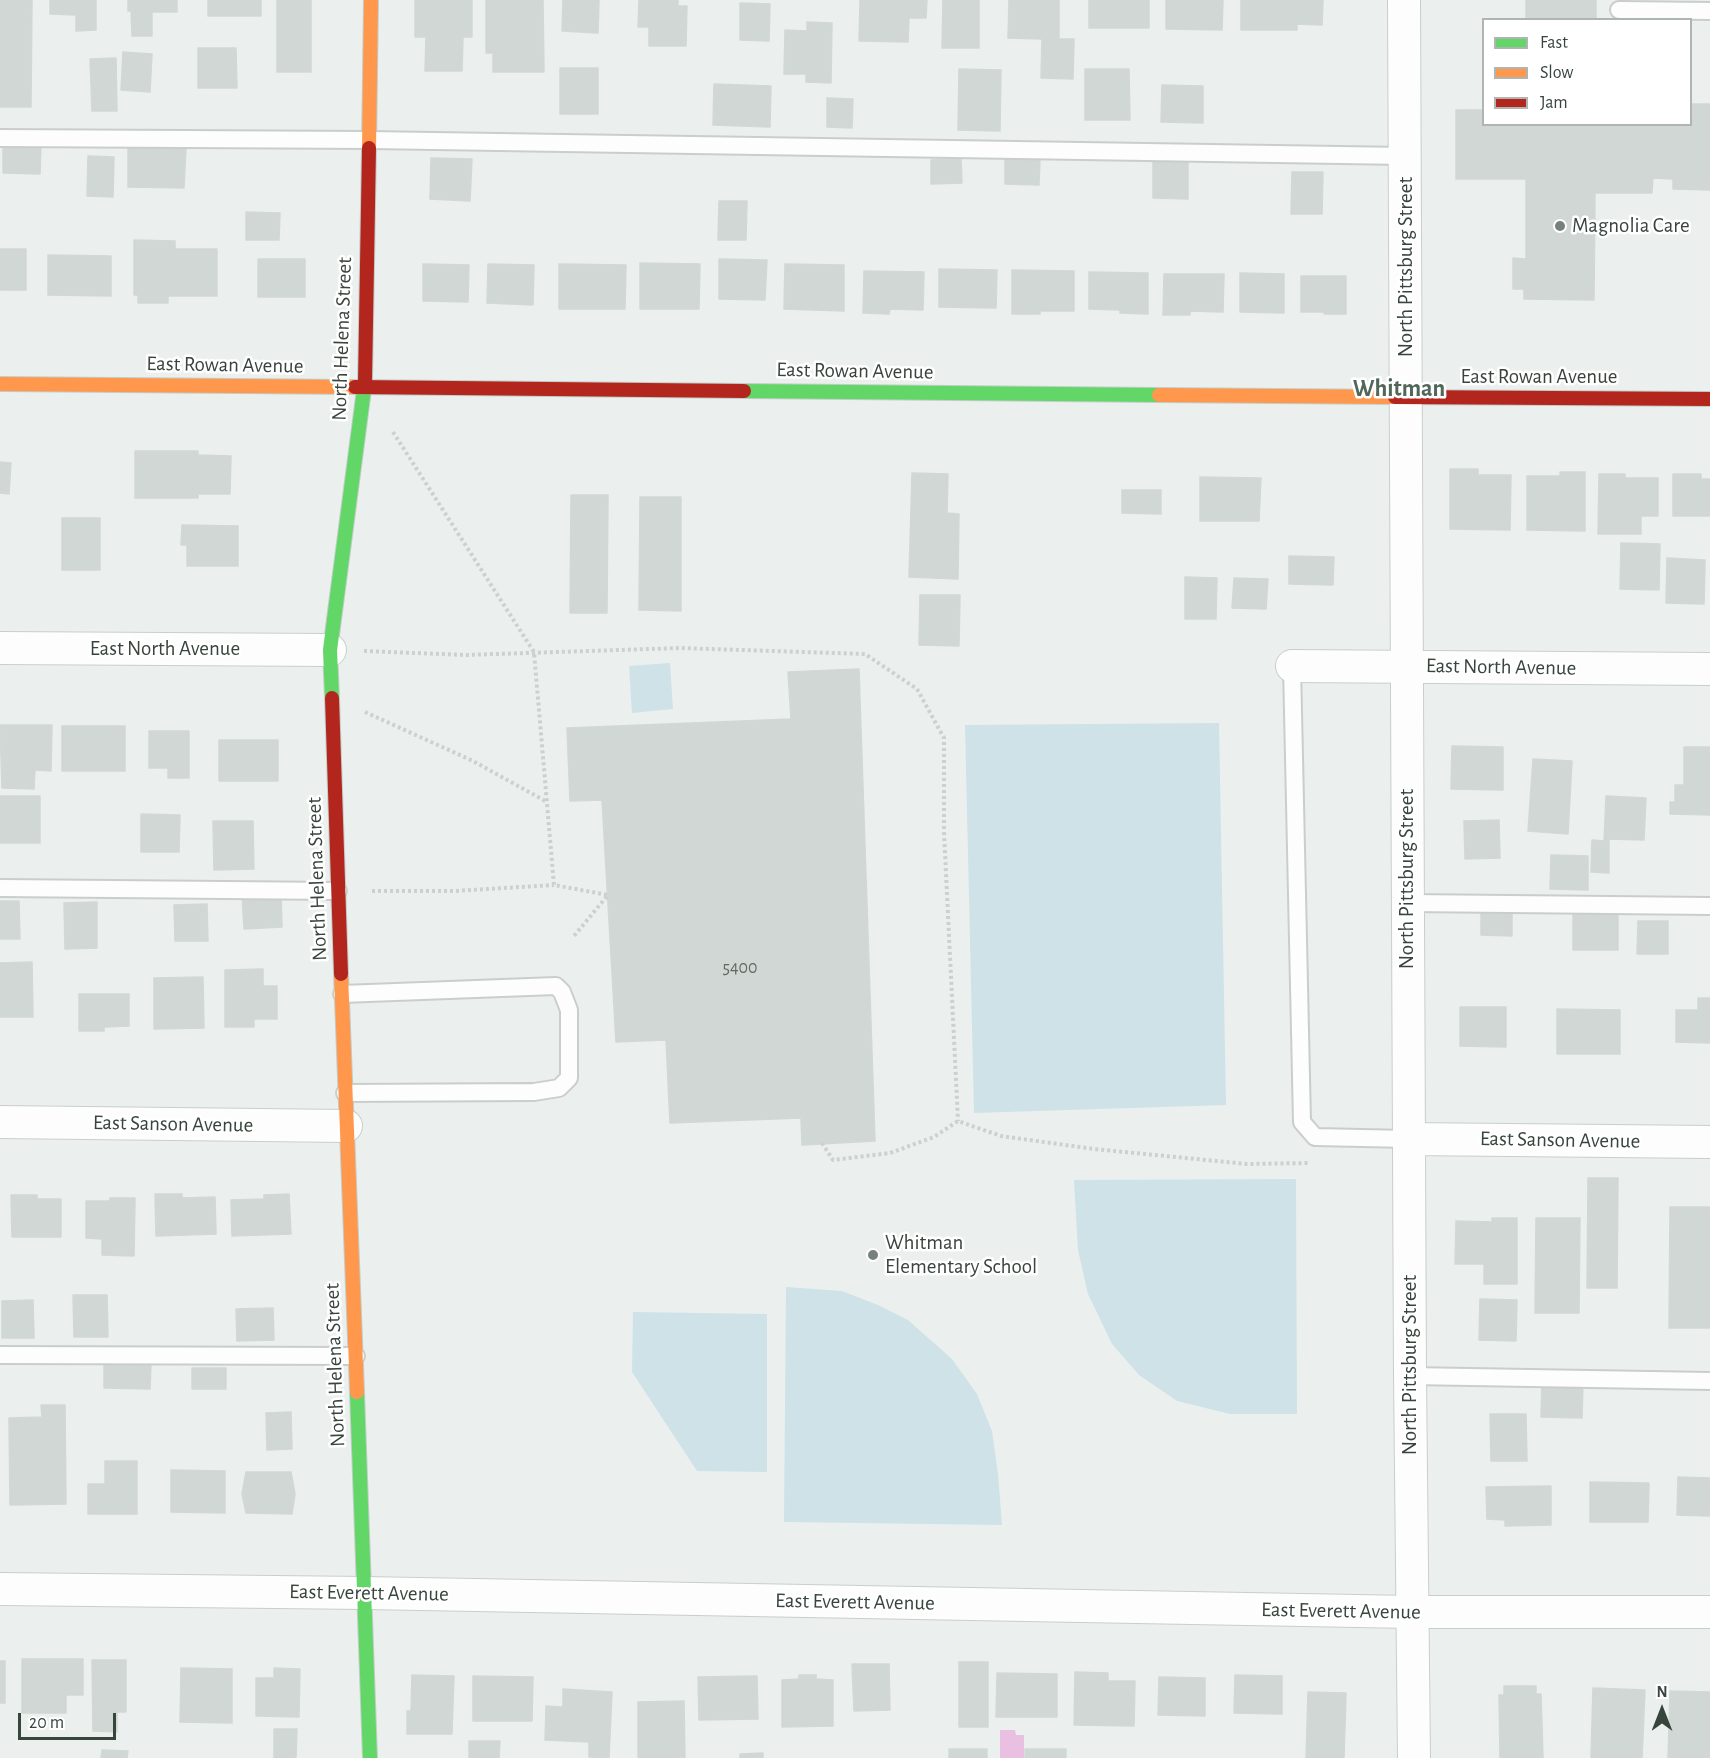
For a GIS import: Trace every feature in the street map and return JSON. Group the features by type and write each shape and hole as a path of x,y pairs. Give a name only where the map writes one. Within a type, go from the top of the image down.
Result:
{"street":[{"name":"North Helena Street","path":"370,1758 330,650 365,388 371,0"},
{"name":"North Pittsburg Street","path":"1404,0 1410,1376 1414,1758"},
{"name":"East Rowan Avenue","path":"0,384 1710,399"},
{"name":"East North Avenue","path":"0,648 330,650"},
{"name":"East North Avenue","path":"1292,666 1710,669"},
{"name":"East Sanson Avenue","path":"0,1122 346,1126"},
{"name":"East Sanson Avenue","path":"1409,1138 1710,1142"},
{"name":"East Everett Avenue","path":"0,1590 365,1593 1412,1612 1710,1612"}],"lane":[{"path":"1619,10 1710,11"},
{"path":"0,138 369,140 1405,156"},
{"path":"1292,666 1302,1122 1316,1137 1409,1138"},
{"path":"0,888 338,891"},
{"path":"1408,903 1710,906"},
{"path":"342,994 556,986 562,992 569,1010 569,1078 559,1088 534,1092 345,1093"},
{"path":"0,1355 356,1356"},
{"path":"1410,1376 1710,1381"}],"path":[{"path":"365,388 534,652 554,885"},
{"path":"330,650 466,655 680,648 865,654 917,689 944,738 944,832 958,1121"},
{"path":"332,697 473,761 547,802"},
{"path":"338,891 454,891 554,885 608,896 574,936"},
{"path":"822,1143 832,1160 890,1153 934,1137 958,1121"},
{"path":"958,1121 1001,1136 1094,1149 1247,1164 1316,1163"}],"shaded area":[{"path":"670,663 673,709 632,713 629,666"},
{"path":"1219,723 1226,1105 974,1113 965,725"},
{"path":"1296,1179 1297,1414 1230,1414 1177,1401 1139,1375 1112,1344 1088,1294 1078,1250 1074,1180"},
{"path":"786,1287 842,1291 878,1305 908,1320 952,1359 977,1394 992,1431 1002,1525 784,1522"},
{"path":"633,1312 767,1314 767,1472 697,1471 632,1372"},
{"path":"1000,1730 1015,1730 1016,1735 1024,1735 1024,1758 1000,1758"}],"building":[{"path":"0,0 32,0 31,107 0,107"},
{"path":"50,0 96,0 96,30 76,31 76,15 50,14"},
{"path":"128,0 177,0 177,12 152,12 152,36 132,36"},
{"path":"208,0 261,0 261,16 208,16"},
{"path":"277,0 311,0 311,72 277,72"},
{"path":"415,0 472,0 472,37 463,37 462,71 425,71 426,37 415,37"},
{"path":"486,0 543,0 544,72 493,72 493,53 486,53"},
{"path":"563,0 599,0 598,33 562,31"},
{"path":"639,0 678,0 678,6 687,6 686,46 649,46 649,27 638,27"},
{"path":"860,0 927,0 926,18 909,18 908,42 859,41"},
{"path":"943,0 979,0 979,48 942,48"},
{"path":"1009,0 1059,0 1059,39 1074,39 1073,79 1041,78 1042,39 1008,38"},
{"path":"1089,0 1149,0 1149,28 1089,28"},
{"path":"1166,0 1223,0 1222,30 1166,29"},
{"path":"1241,0 1323,0 1322,25 1297,24 1297,30 1241,30"},
{"path":"1526,0 1596,0 1596,18 1526,18"},
{"path":"740,3 770,4 769,41 740,40"},
{"path":"807,22 832,23 831,83 806,82 806,74 784,74 785,30 807,31"},
{"path":"198,48 236,48 237,88 198,88"},
{"path":"123,52 152,54 150,92 121,90"},
{"path":"116,58 117,111 92,111 90,59"},
{"path":"560,68 598,68 598,114 560,114"},
{"path":"959,69 1001,70 1000,131 958,130"},
{"path":"1085,69 1129,69 1130,120 1085,120"},
{"path":"714,84 771,86 770,127 713,125"},
{"path":"1162,85 1203,86 1203,123 1161,122"},
{"path":"827,98 853,99 852,128 827,127"},
{"name":"Magnolia Care","path":"1692,104 1710,104 1710,190 1673,189 1673,179 1653,178 1652,193 1595,193 1594,300 1524,299 1524,289 1513,289 1513,258 1526,259 1526,179 1456,179 1456,110 1482,110 1482,126 1692,126"},
{"path":"3,143 41,144 40,174 3,173"},
{"path":"128,147 186,148 184,188 128,187"},
{"path":"88,156 114,157 113,197 87,196"},
{"path":"1005,157 1040,157 1039,185 1005,184"},
{"path":"431,158 472,159 470,201 430,199"},
{"path":"961,159 962,183 931,184 931,160"},
{"path":"1153,159 1188,159 1188,199 1153,198"},
{"path":"1292,172 1323,172 1322,214 1291,214"},
{"path":"719,201 747,201 746,240 718,240"},
{"path":"246,212 280,213 279,240 246,240"},
{"path":"134,240 175,241 175,249 217,249 217,296 168,296 168,303 138,303 138,295 134,295"},
{"path":"0,249 26,249 26,290 0,290"},
{"path":"48,255 111,256 111,296 48,295"},
{"path":"258,259 305,259 305,297 258,297"},
{"path":"719,259 767,260 765,300 719,299"},
{"path":"640,263 700,264 699,309 640,309"},
{"path":"423,264 469,265 468,302 423,301"},
{"path":"488,264 534,265 533,305 487,303"},
{"path":"559,264 626,265 625,309 559,309"},
{"path":"785,264 844,265 844,311 784,309"},
{"path":"939,269 997,270 996,308 939,307"},
{"path":"1012,270 1074,271 1074,311 1012,314"},
{"path":"864,271 924,272 923,310 890,309 889,314 863,313"},
{"path":"1089,272 1148,273 1148,314 1089,309"},
{"path":"1240,273 1284,274 1284,313 1240,312"},
{"path":"1164,274 1224,274 1223,312 1190,311 1190,315 1163,315"},
{"path":"1301,276 1346,276 1346,314 1301,312"},
{"path":"135,451 198,451 198,455 231,456 230,494 198,494 198,498 135,498"},
{"path":"0,462 11,463 9,494 0,493"},
{"path":"1450,469 1478,469 1478,475 1511,475 1510,530 1450,529"},
{"path":"1560,472 1585,472 1585,531 1527,530 1527,476 1560,476"},
{"path":"912,473 948,474 947,513 959,514 958,579 909,577"},
{"path":"1599,474 1625,474 1625,478 1658,478 1658,516 1641,516 1641,534 1598,534"},
{"path":"1673,474 1701,474 1701,479 1710,479 1710,516 1673,516"},
{"path":"1200,477 1261,478 1259,521 1200,521"},
{"path":"1122,490 1161,490 1161,514 1122,513"},
{"path":"571,495 608,495 607,613 570,613"},
{"path":"640,497 681,497 681,611 639,610"},
{"path":"62,518 100,518 100,570 62,570"},
{"path":"182,525 238,526 238,566 187,566 187,545 181,545"},
{"path":"1621,543 1660,544 1659,590 1620,589"},
{"path":"1289,556 1334,557 1333,585 1289,584"},
{"path":"1667,558 1705,560 1704,604 1666,603"},
{"path":"1185,577 1217,578 1216,619 1185,619"},
{"path":"1234,578 1268,579 1266,609 1232,608"},
{"path":"920,595 960,595 959,646 919,645"},
{"path":"859,669 875,1141 802,1145 801,1118 670,1123 666,1040 616,1042 602,800 570,801 567,728 791,719 788,672"},
{"path":"0,725 52,725 51,771 35,770 34,789 2,788"},
{"path":"62,726 125,726 125,771 62,771"},
{"path":"149,731 189,731 189,778 168,778 168,768 149,768"},
{"path":"219,740 278,740 278,781 219,781"},
{"path":"1452,746 1503,747 1503,790 1451,789"},
{"path":"1684,747 1710,747 1710,815 1670,814 1670,802 1675,802 1675,785 1684,785"},
{"path":"1533,759 1572,761 1568,834 1528,831"},
{"path":"0,796 40,796 40,843 0,843"},
{"path":"1606,796 1646,798 1644,840 1609,839 1609,873 1591,872 1592,840 1604,841"},
{"path":"141,814 180,815 179,852 141,852"},
{"path":"1499,820 1500,858 1465,859 1464,821"},
{"path":"213,821 253,821 254,869 214,870"},
{"path":"1551,855 1588,856 1588,890 1550,889"},
{"path":"281,892 282,927 244,929 242,894"},
{"path":"0,901 19,901 20,939 0,939"},
{"path":"97,902 97,948 65,949 64,903"},
{"path":"207,904 208,941 175,941 174,905"},
{"path":"1573,908 1618,909 1618,950 1573,950"},
{"path":"1481,910 1512,910 1512,936 1481,935"},
{"path":"1638,921 1668,921 1668,954 1637,954"},
{"path":"32,962 33,1017 0,1017 0,963"},
{"path":"263,969 263,986 277,986 277,1019 254,1019 254,1027 225,1027 225,970"},
{"path":"203,977 204,1028 154,1029 154,978"},
{"path":"79,994 129,994 129,1026 104,1027 104,1031 79,1031"},
{"path":"1698,998 1710,998 1710,1043 1676,1042 1676,1010 1698,1010"},
{"path":"1460,1007 1506,1007 1506,1047 1460,1046"},
{"path":"1557,1009 1620,1010 1620,1054 1557,1054"},
{"path":"1588,1178 1618,1178 1617,1288 1587,1288"},
{"path":"155,1194 182,1194 182,1198 215,1197 216,1234 156,1236"},
{"path":"289,1194 291,1234 232,1236 231,1200 264,1199 264,1195"},
{"path":"11,1195 37,1195 37,1199 61,1199 61,1237 12,1237"},
{"path":"110,1198 135,1198 134,1256 102,1255 102,1239 86,1238 86,1201 110,1201"},
{"path":"1670,1207 1710,1207 1710,1328 1669,1328"},
{"path":"1492,1218 1517,1218 1517,1284 1484,1284 1484,1264 1455,1264 1456,1221 1492,1222"},
{"path":"1536,1218 1580,1218 1579,1313 1535,1313"},
{"path":"73,1295 107,1295 108,1337 74,1337"},
{"path":"1480,1299 1517,1300 1516,1341 1479,1340"},
{"path":"33,1300 34,1338 2,1338 2,1301"},
{"path":"273,1308 274,1340 237,1341 236,1309"},
{"path":"104,1361 151,1362 150,1389 104,1388"},
{"path":"192,1368 226,1368 226,1389 192,1389"},
{"path":"1542,1380 1583,1382 1582,1418 1541,1417"},
{"path":"41,1405 65,1405 66,1504 10,1505 9,1418 42,1417"},
{"path":"291,1412 292,1449 267,1450 266,1413"},
{"path":"1490,1414 1526,1414 1527,1461 1491,1461"},
{"path":"105,1461 137,1461 137,1514 88,1514 88,1484 105,1484"},
{"path":"171,1470 225,1471 225,1513 171,1512"},
{"path":"246,1472 291,1472 295,1494 292,1514 246,1513 242,1494"},
{"path":"1678,1477 1710,1478 1710,1516 1677,1515"},
{"path":"1590,1482 1649,1483 1648,1522 1590,1522"},
{"path":"1551,1486 1551,1525 1505,1526 1505,1520 1487,1519 1486,1487"},
{"path":"22,1659 83,1659 83,1695 66,1695 66,1713 22,1713"},
{"path":"92,1660 126,1660 126,1712 117,1712 117,1732 93,1731"},
{"path":"0,1661 5,1661 5,1703 0,1703"},
{"path":"959,1662 988,1662 988,1727 959,1727"},
{"path":"852,1664 889,1664 890,1710 854,1711"},
{"path":"181,1668 232,1669 232,1723 180,1722"},
{"path":"274,1668 300,1669 299,1717 256,1716 256,1678 274,1678"},
{"path":"1075,1672 1108,1673 1108,1681 1135,1681 1134,1726 1074,1725"},
{"path":"997,1673 1057,1674 1057,1717 996,1717"},
{"path":"412,1675 454,1676 452,1734 407,1734 407,1711 411,1711"},
{"path":"799,1675 816,1675 816,1679 833,1680 833,1726 782,1727 782,1680 799,1679"},
{"path":"1235,1675 1282,1676 1282,1714 1234,1713"},
{"path":"473,1676 533,1677 532,1721 473,1721"},
{"path":"757,1676 758,1719 699,1720 698,1677"},
{"path":"1159,1677 1205,1678 1205,1716 1158,1715"},
{"path":"1504,1686 1536,1686 1536,1694 1541,1694 1543,1758 1500,1758 1499,1695 1504,1695"},
{"path":"1593,1688 1645,1690 1642,1758 1591,1758"},
{"path":"563,1689 612,1692 609,1758 589,1757 589,1742 545,1740 546,1706 563,1707"},
{"path":"1670,1691 1710,1692 1710,1758 1668,1758"},
{"path":"1308,1692 1346,1693 1344,1758 1306,1758"},
{"path":"684,1701 685,1758 638,1758 638,1702"},
{"path":"274,1729 297,1729 296,1758 274,1758"},
{"path":"469,1741 500,1741 499,1758 469,1758"},
{"path":"949,1749 987,1749 987,1758 949,1758"},
{"path":"1025,1749 1066,1749 1066,1758 1025,1758"},
{"path":"102,1750 128,1751 127,1758 101,1758"},
{"path":"763,1753 763,1758 740,1758 740,1754"}],"traffic: fast":[{"path":"332,698 330,650 365,382"},
{"path":"744,391 1159,395"},
{"path":"357,1392 370,1758"}],"traffic: slow":[{"path":"369,148 371,0"},
{"path":"0,384 355,387"},
{"path":"1159,395 1395,397"},
{"path":"341,974 357,1392"}],"traffic: jam":[{"path":"365,382 369,148"},
{"path":"355,387 744,391"},
{"path":"1395,397 1710,399"},
{"path":"332,698 341,974"}],"place":[{"name":"Magnolia Care","path":"1560,226"},
{"name":"Whitman Elementary School","path":"873,1255"}],"district":[{"name":"Whitman","path":"1399,389"}]}
